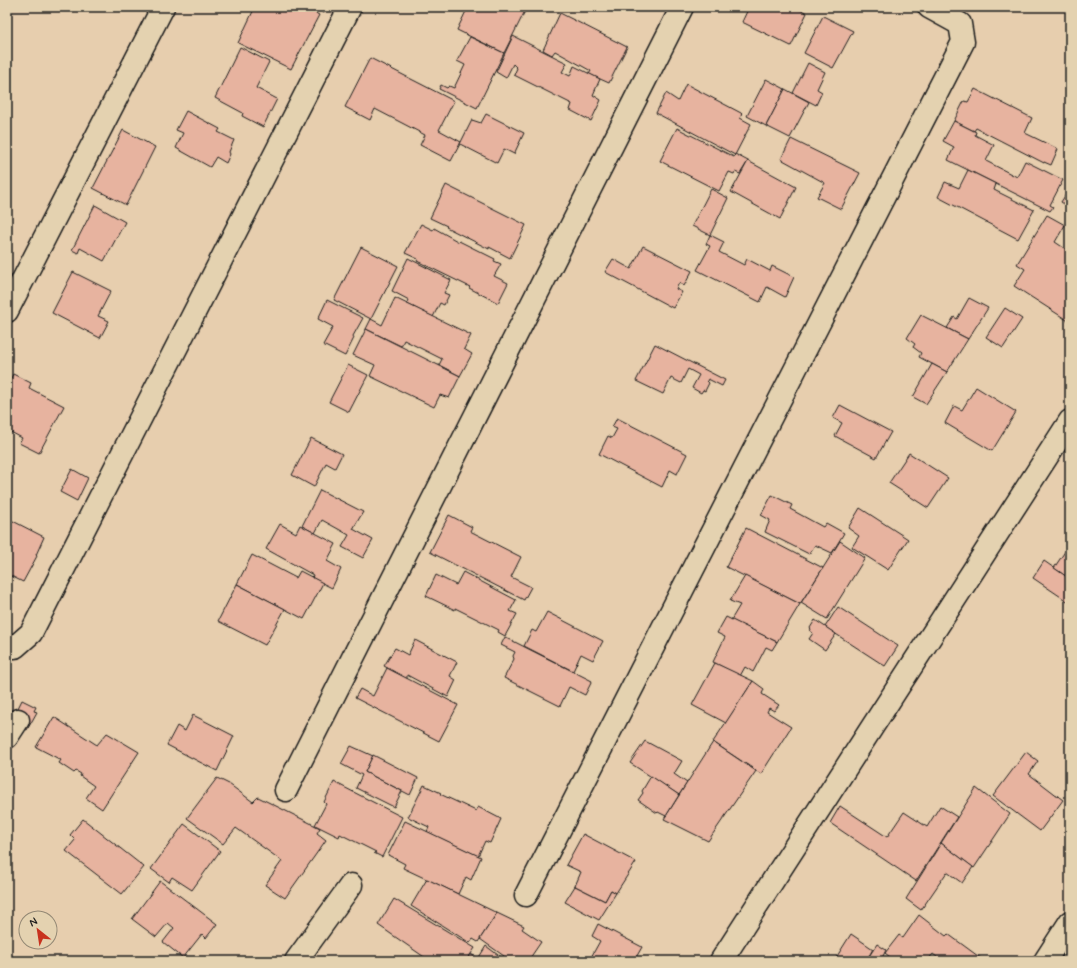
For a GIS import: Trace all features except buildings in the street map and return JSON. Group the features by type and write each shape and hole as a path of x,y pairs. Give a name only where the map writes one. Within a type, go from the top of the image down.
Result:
{"street":[{"path":"7,311 163,7"},
{"path":"7,647 15,647 31,633 350,7"},
{"path":"286,790 682,7"},
{"path":"526,894 964,42 960,24 930,7"},
{"path":"721,961 1070,421"},
{"path":"296,961 351,885"},
{"path":"1045,961 1070,922"}]}
